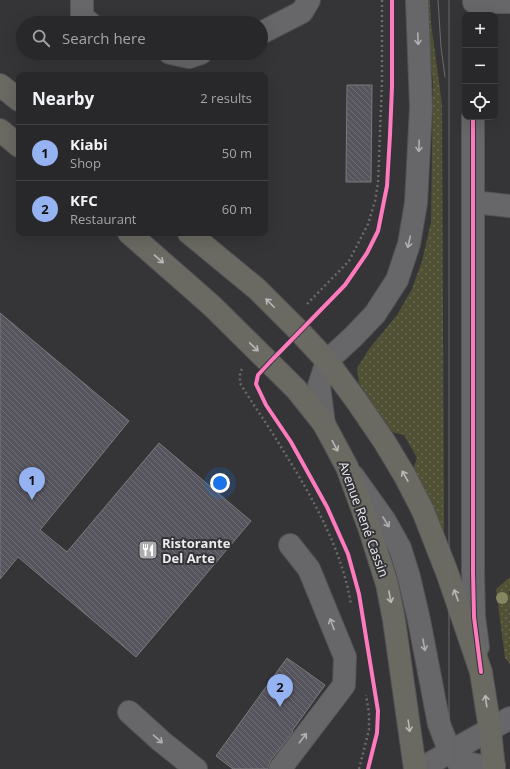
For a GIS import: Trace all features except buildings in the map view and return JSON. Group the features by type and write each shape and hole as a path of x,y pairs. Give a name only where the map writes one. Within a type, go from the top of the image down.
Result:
{"main road":[{"path":"0,85 16,98"},
{"path":"0,130 16,143"},
{"name":"Avenue René Cassin","path":"132,236 211,305 296,389 324,424 347,467 370,530 387,584 394,620 415,769"},
{"path":"193,236 256,289 327,361 384,441 405,476 419,504 451,582 481,672 496,765"}],"street":[{"path":"82,0 82,16"},
{"path":"268,29 302,12 309,0"},
{"path":"324,424 319,386 327,361 354,337 375,314 397,280 409,244 416,203 421,107 417,0"},
{"path":"474,6 510,2"},
{"path":"473,120 473,572 474,617 481,672"},
{"path":"472,202 510,206"},
{"path":"347,467 385,521 400,548 410,577 420,620 439,724 450,752 458,761 476,765 496,765"},
{"path":"280,769 344,685 345,657 309,569 290,545"},
{"path":"129,712 161,741 196,769"},
{"path":"420,769 510,718"}],"path":[{"path":"302,309 349,261 368,224 375,201 378,183 382,83 382,0"}],"green space":[{"path":"423,0 430,0 431,23 442,104 444,533 413,469 417,458 404,435 392,432 359,383 357,368 369,349 397,315 412,289 422,261 431,222 433,83"},
{"path":"510,577 510,591 508,592 510,594 510,664 505,658 496,589"}],"tram line":[{"path":"438,0 441,47 445,77"},
{"path":"449,0 449,769"}],"cycle path":[{"path":"368,769 377,733 378,711 359,594 348,554 327,507 291,442 266,405 256,384 258,375 345,285 367,253 378,231 387,186 392,87 392,0"},
{"path":"473,120 473,572 474,617 481,672"}],"place":[{"name":"Kiabi","path":"32,500"},
{"name":"Ristorante Del Arte","path":"148,550"},
{"name":"KFC","path":"280,707"}]}
